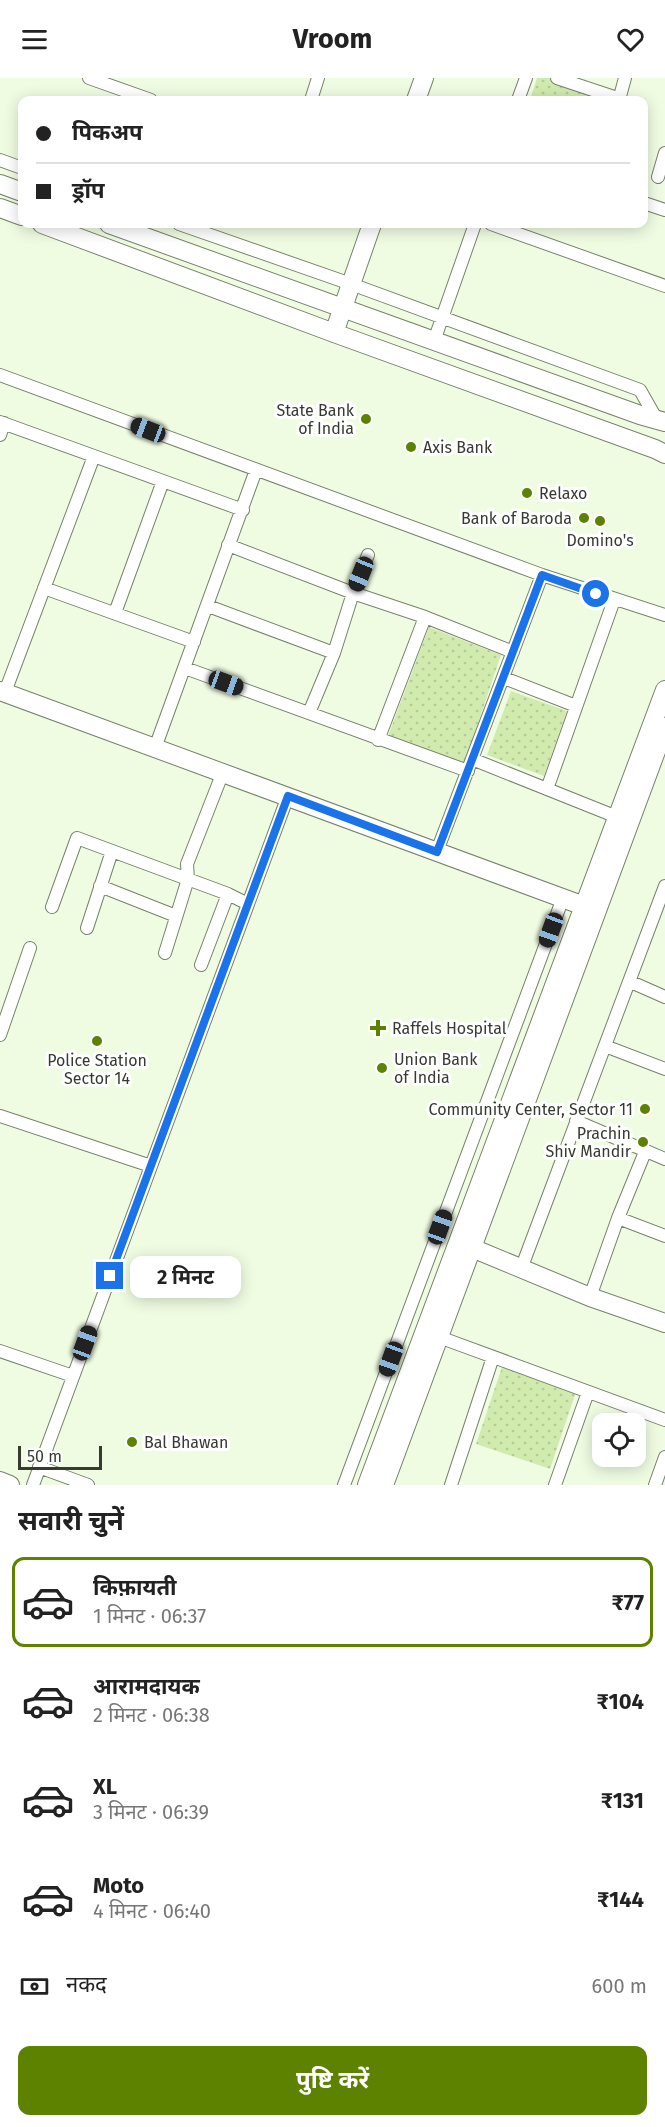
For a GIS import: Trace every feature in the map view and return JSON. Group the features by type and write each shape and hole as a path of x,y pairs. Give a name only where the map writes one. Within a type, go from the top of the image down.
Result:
{"street":[{"path":"89,78 140,96"},
{"path":"312,96 318,78"},
{"path":"417,96 424,78"},
{"path":"519,96 526,78"},
{"path":"557,78 608,96"},
{"path":"620,96 625,78"},
{"path":"661,178 665,153"},
{"path":"0,160 18,167"},
{"path":"0,184 18,191"},
{"path":"648,204 665,210"},
{"path":"0,208 18,215"},
{"path":"53,228 665,454"},
{"path":"120,228 661,421"},
{"path":"190,228 640,390 661,421"},
{"path":"333,333 371,228"},
{"path":"434,341 474,228"},
{"path":"502,228 665,286"},
{"path":"0,375 542,575 665,615"},
{"path":"1,427 94,456 243,510"},
{"path":"94,456 3,691 584,906"},
{"path":"155,748 256,470"},
{"path":"115,614 163,481"},
{"path":"228,545 353,593 425,617 513,652"},
{"path":"309,713 334,653 368,555"},
{"path":"437,852 542,575"},
{"path":"44,588 194,642"},
{"path":"547,789 614,600"},
{"path":"208,606 334,653"},
{"path":"378,740 425,617"},
{"path":"185,668 378,740 547,789 617,817"},
{"path":"504,678 576,706"},
{"path":"384,1485 433,1331 584,906 665,690"},
{"path":"367,1485 433,1331 472,1248 665,727"},
{"path":"165,953 188,879 187,864 223,772"},
{"path":"33,1485 288,796"},
{"path":"52,907 77,837 228,894 248,904"},
{"path":"87,927 112,851"},
{"path":"100,886 176,916"},
{"path":"520,1269 604,1046 631,982 665,886"},
{"path":"201,965 228,894"},
{"path":"344,1485 563,898"},
{"path":"0,1035 30,948"},
{"path":"631,982 665,997"},
{"path":"604,1046 665,1069"},
{"path":"0,1116 151,1166"},
{"path":"576,1121 665,1160"},
{"path":"590,1297 618,1218 645,1152"},
{"path":"618,1218 665,1236"},
{"path":"472,1248 590,1297 665,1323"},
{"path":"407,1317 493,1357 665,1420"},
{"path":"0,1351 73,1376"},
{"path":"451,1485 493,1357"},
{"path":"555,1485 588,1392"},
{"path":"655,1485 665,1457"},
{"path":"39,1467 88,1485"},
{"path":"0,1481 10,1485"}],"green space":[{"path":"537,78 549,78 598,96 531,96"},
{"path":"429,627 501,655 464,765 388,736"},
{"path":"511,691 567,711 544,776 487,755"},
{"path":"502,1367 576,1392 550,1469 476,1444"}],"place":[{"name":"State Bank of India","path":"366,419"},
{"name":"Axis Bank","path":"411,447"},
{"name":"Relaxo","path":"527,493"},
{"name":"Bank of Baroda","path":"584,518"},
{"name":"Domino's","path":"600,521"},
{"name":"Raffels Hospital","path":"378,1028"},
{"name":"Police Station Sector 14","path":"97,1041"},
{"name":"Union Bank of India","path":"382,1068"},
{"name":"Community Center, Sector 11","path":"645,1109"},
{"name":"Prachin Shiv Mandir","path":"643,1142"},
{"name":"Bal Bhawan","path":"132,1442"}],"route":[{"path":"110,1276 288,796 437,852 542,575 596,594"}]}
